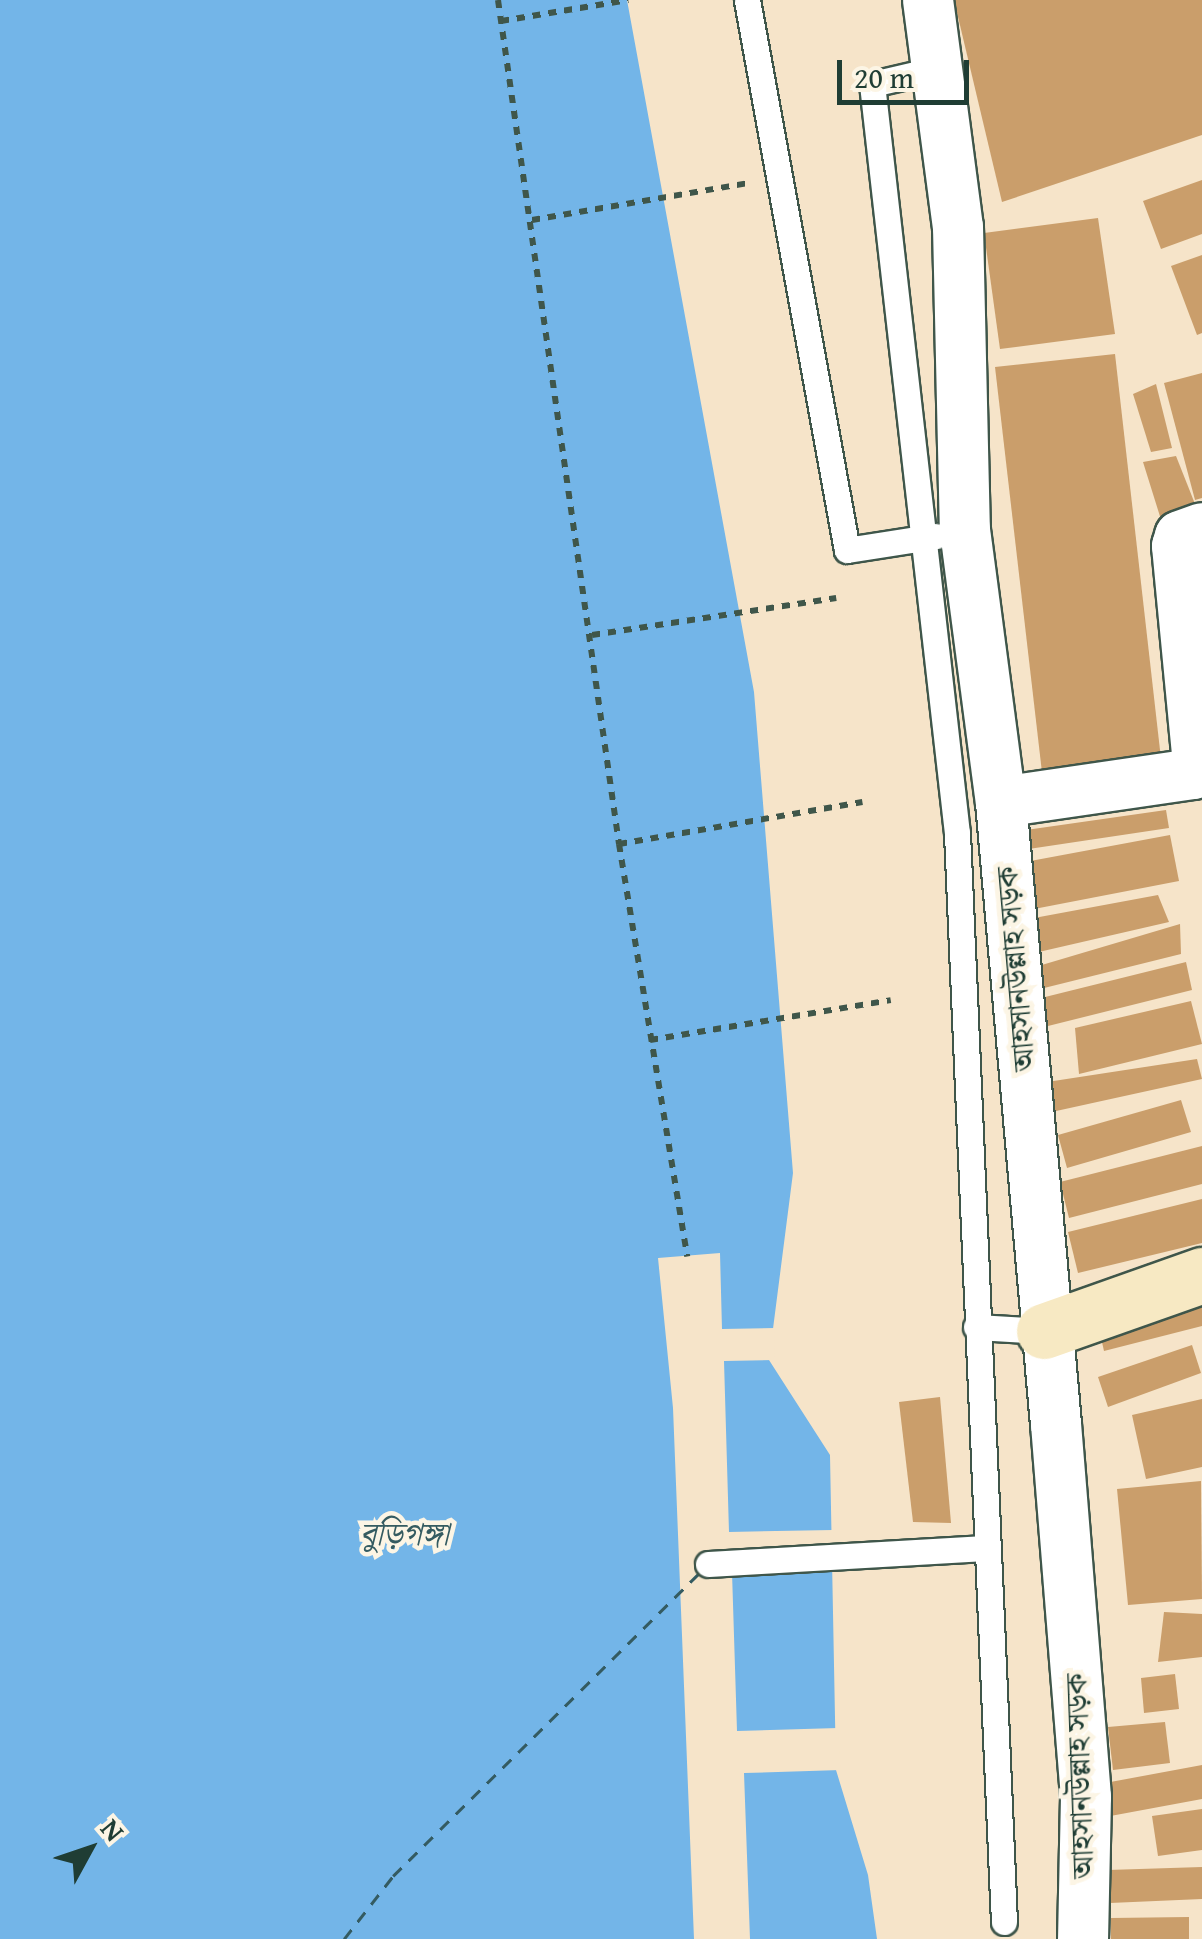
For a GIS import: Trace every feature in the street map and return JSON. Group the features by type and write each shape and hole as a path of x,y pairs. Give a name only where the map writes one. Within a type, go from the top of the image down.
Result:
{"street":[{"name":"আহসানউল্লাহ সড়ক","path":"928,0 958,227 943,534 1001,802 1086,1797 1083,1939"},
{"path":"1001,802 1193,774 1198,764 1177,546 1180,536 1202,528"},
{"path":"1044,1331 1202,1275"}],"lane":[{"path":"748,0 784,176 847,550 943,534"},
{"path":"938,69 872,84 943,534 1004,1922"},
{"path":"976,1326 1044,1331"},
{"path":"708,1564 986,1548"}],"path":[{"path":"498,0 619,844 687,1256"},
{"path":"501,22 628,0"},
{"path":"532,220 784,176"},
{"path":"592,635 836,598"},
{"path":"619,844 862,802"},
{"path":"650,1040 890,1000"}],"water":[{"name":"বুড়িগঙ্গা","path":"0,0 627,0 754,692 793,1173 769,1360 830,1455 836,1770 868,1875 877,1939 0,1939"}],"pier":[{"path":"720,1253 722,1329 775,1328 774,1360 724,1361 729,1532 833,1530 834,1568 732,1572 737,1731 838,1728 841,1770 744,1773 750,1939 694,1939 673,1408 658,1258"}],"building":[{"path":"954,0 1202,0 1202,135 1002,202"},
{"path":"1202,180 1202,234 1161,249 1143,201"},
{"path":"1098,218 1115,334 1000,349 984,233"},
{"path":"1202,255 1202,333 1197,335 1171,266"},
{"path":"1115,354 1165,794 1046,807 995,367"},
{"path":"1202,373 1202,498 1195,500 1164,383"},
{"path":"1156,384 1172,448 1151,452 1133,394"},
{"path":"1176,456 1199,514 1163,526 1143,462"},
{"path":"1166,810 1169,828 1022,850 1019,831"},
{"path":"1170,835 1179,881 1034,909 1025,862"},
{"path":"1158,895 1169,922 1030,954 1034,918"},
{"path":"1180,924 1181,954 1036,990 1035,967"},
{"path":"1186,962 1192,990 1040,1028 1033,1000"},
{"path":"1191,1001 1202,1044 1079,1074 1075,1028"},
{"path":"1197,1059 1202,1079 1047,1113 1047,1082"},
{"path":"1181,1100 1191,1132 1067,1168 1058,1135"},
{"path":"1202,1146 1202,1184 1069,1218 1060,1182"},
{"path":"1202,1199 1202,1243 1078,1273 1068,1232"},
{"path":"1202,1284 1202,1326 1104,1351 1095,1311"},
{"path":"1192,1345 1201,1373 1108,1407 1098,1377"},
{"path":"940,1397 951,1523 913,1522 899,1402"},
{"path":"1202,1399 1202,1467 1146,1479 1132,1415"},
{"path":"1201,1481 1202,1599 1128,1605 1117,1489"},
{"path":"1164,1612 1202,1614 1202,1657 1158,1662"},
{"path":"1175,1674 1179,1709 1144,1713 1141,1678"},
{"path":"1165,1722 1170,1763 1113,1770 1108,1727"},
{"path":"1202,1765 1202,1799 1105,1817 1105,1783"},
{"path":"1202,1809 1202,1850 1158,1856 1152,1816"},
{"path":"1202,1867 1202,1899 1110,1903 1108,1870"},
{"path":"1189,1917 1189,1939 1111,1939 1111,1918"}],"ferry route":[{"path":"344,1939 393,1876 700,1572"}]}
